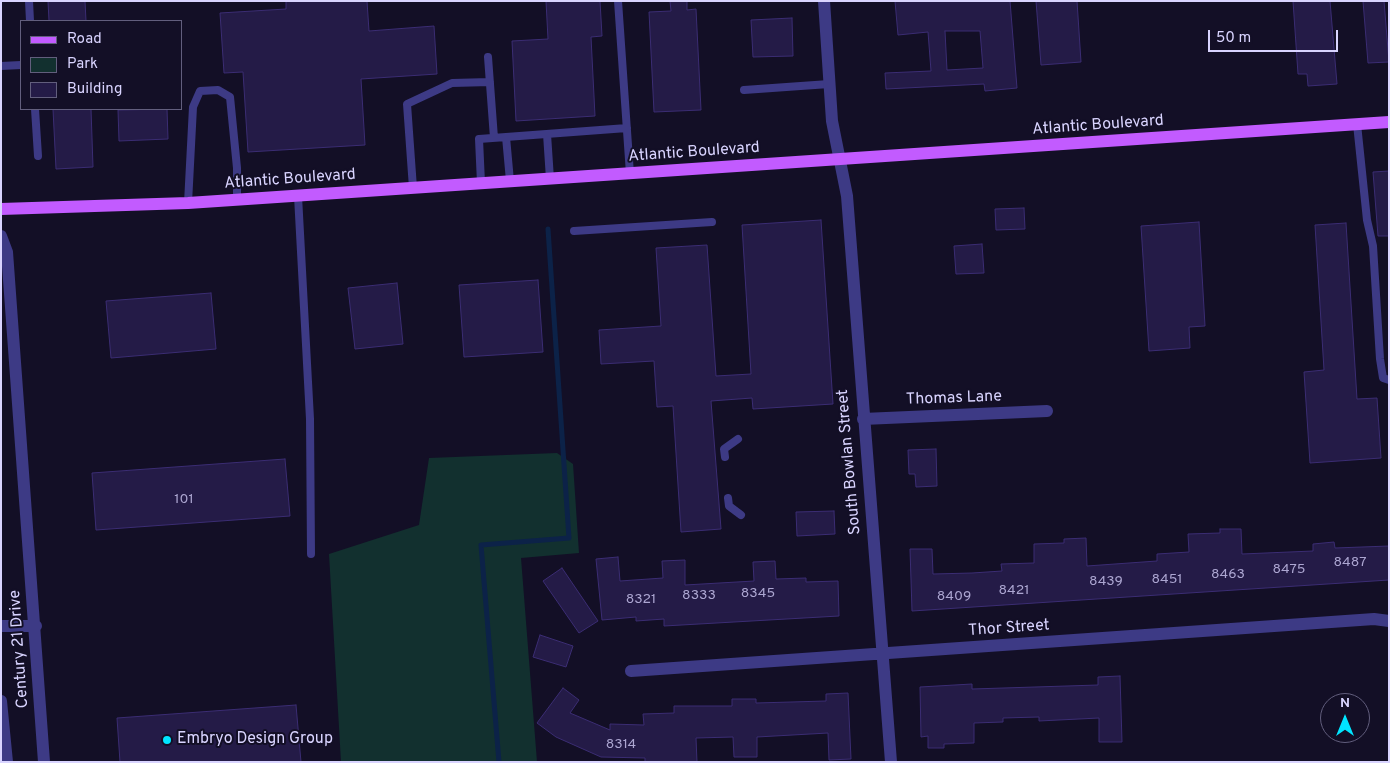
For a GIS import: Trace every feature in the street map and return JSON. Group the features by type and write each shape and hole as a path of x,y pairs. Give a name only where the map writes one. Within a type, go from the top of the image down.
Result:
{"main road":[{"name":"Atlantic Boulevard","path":"1,209 237,200 1389,122"}],"street":[{"name":"South Bowlan Street","path":"824,1 832,121 847,196 891,762"},
{"name":"Century 21 Drive","path":"1,236 7,252 36,626 44,762"},
{"name":"Thomas Lane","path":"863,419 1047,411"},
{"name":"Thor Street","path":"630,671 1374,619 1389,620"},
{"path":"1,626 36,626"},
{"name":"Century 21 Drive","path":"1,701 7,762"}],"lane":[{"path":"29,1 30,20"},
{"path":"618,1 630,174"},
{"path":"488,57 494,138"},
{"path":"1,66 20,65"},
{"path":"413,188 407,104 452,83 490,82"},
{"path":"744,90 829,84"},
{"path":"188,203 193,107 200,91 218,90 230,97 237,168 237,200"},
{"path":"35,110 38,156"},
{"path":"1357,124 1367,220 1373,246 1380,359 1384,378 1389,380"},
{"path":"481,184 479,139 627,128"},
{"path":"547,134 550,179"},
{"path":"506,137 510,181"},
{"path":"298,196 310,419 312,554"},
{"path":"574,231 712,222"},
{"path":"725,457 724,449 738,438"},
{"path":"728,498 729,506 741,515"}],"green space":[{"path":"557,453 573,464 579,553 521,558 537,762 341,762 329,554 419,525 429,458"}],"building":[{"path":"48,1 85,1 86,20 49,20"},
{"path":"286,1 367,1 369,31 434,26 437,74 361,79 365,145 248,152 243,72 224,73 220,13 286,9"},
{"path":"546,1 600,1 602,36 591,37 595,116 516,121 512,41 548,39"},
{"path":"670,1 687,1 687,10 696,9 701,110 654,112 649,12 671,11"},
{"path":"895,1 1010,1 1017,88 985,91 984,84 886,89 885,73 931,71 928,32 898,35","holes":["945,31 980,31 983,68 947,70"]},
{"path":"1036,1 1077,1 1081,62 1041,65"},
{"path":"1293,1 1330,1 1337,84 1308,86 1307,74 1298,74"},
{"path":"1363,1 1384,1 1389,62 1368,63"},
{"path":"792,18 793,56 753,57 751,20"},
{"path":"53,110 91,110 93,167 56,169"},
{"path":"118,110 167,110 168,139 119,141"},
{"path":"1389,171 1389,236 1378,236 1373,172"},
{"path":"1024,208 1025,229 996,230 995,209"},
{"path":"821,220 833,404 753,409 752,398 711,401 721,529 681,532 673,406 657,407 654,361 601,364 599,330 661,326 656,248 707,245 716,376 751,374 742,225"},
{"path":"1199,222 1205,326 1189,327 1190,348 1149,351 1141,226"},
{"path":"1346,223 1357,399 1377,398 1381,458 1310,463 1304,372 1324,370 1315,225"},
{"path":"982,244 984,273 956,274 954,246"},
{"path":"538,280 543,352 464,357 459,285"},
{"path":"397,283 403,344 355,349 348,288"},
{"path":"211,293 216,349 111,358 106,301"},
{"path":"936,449 937,486 916,487 915,474 909,474 908,450"},
{"path":"285,459 290,516 96,530 92,473"},
{"path":"834,511 835,534 797,536 796,512"},
{"path":"1220,529 1241,529 1242,554 1313,551 1313,544 1334,542 1335,548 1389,546 1389,580 912,611 910,549 932,549 933,574 972,573 1002,571 1001,564 1034,563 1034,544 1064,543 1064,539 1086,538 1087,566 1157,561 1157,554 1189,552 1188,534 1220,533"},
{"path":"618,557 620,581 663,578 662,561 685,560 685,585 754,581 753,562 775,561 776,579 806,578 806,582 838,581 839,616 664,626 664,619 636,621 636,617 602,620 596,559"},
{"path":"562,568 598,621 579,633 543,581"},
{"path":"540,635 573,646 566,667 533,657"},
{"path":"1120,676 1122,742 1099,742 1099,718 1039,721 1039,717 1003,718 1003,722 974,723 974,743 944,744 944,748 928,748 928,736 921,737 920,687 972,684 972,689 1098,685 1098,677"},
{"path":"563,688 579,700 570,713 610,730 610,724 644,725 643,714 674,713 674,706 732,706 732,699 756,699 756,703 826,701 826,694 848,693 851,759 829,760 828,733 757,737 757,757 734,757 733,737 696,738 697,762 645,762 645,758 601,757 556,737 537,723"},
{"path":"296,705 301,762 120,762 117,718"}],"waterway":[{"path":"499,762 481,545 569,538 548,229"}],"place":[{"name":"Embryo Design Group","path":"167,740"}]}
